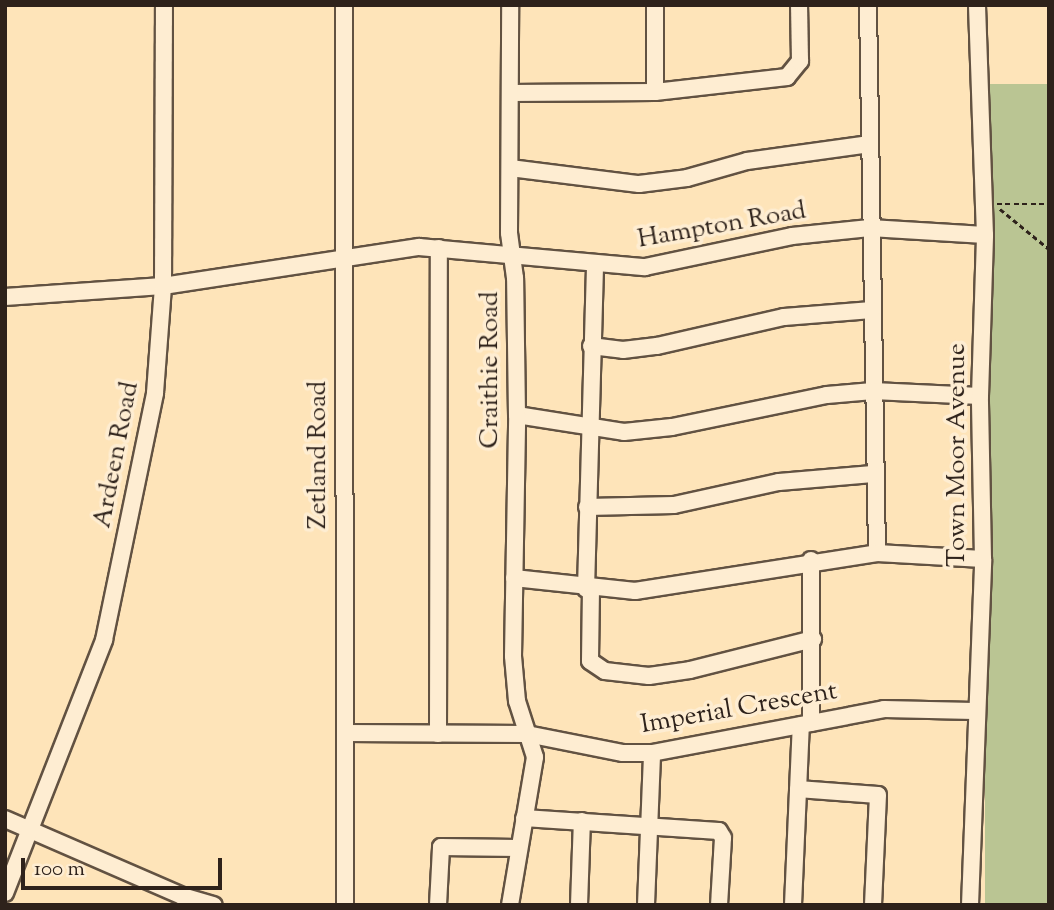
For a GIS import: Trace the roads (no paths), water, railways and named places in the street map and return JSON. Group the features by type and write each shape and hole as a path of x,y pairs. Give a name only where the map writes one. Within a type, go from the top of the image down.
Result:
{"street":[{"name":"Ardeen Road","path":"5,893 32,831 104,640 155,393 163,286 164,5"},
{"name":"Zetland Road","path":"344,5 345,905"},
{"name":"Craithie Road","path":"510,5 510,168 517,415 514,667 517,701 535,757 510,905"},
{"path":"655,5 655,92"},
{"path":"510,93 655,92 778,79 795,71 800,61 799,5"},
{"path":"868,5 873,474 877,553"},
{"name":"Town Moor Avenue","path":"970,905 974,711 982,559 980,396 985,235 977,5"},
{"path":"510,168 639,184 687,178 761,159 870,144"},
{"name":"Hampton Road","path":"5,297 163,286 343,257 439,248 645,267 792,236 870,228 985,235"},
{"path":"438,734 439,248"},
{"path":"595,264 588,426 590,661 605,670 649,676 690,670 813,639"},
{"path":"591,346 634,349 784,317 872,310"},
{"path":"517,415 624,432 672,427 827,395 873,391 980,396"},
{"path":"587,507 674,505 779,482 873,474"},
{"path":"514,578 589,589 683,587 811,560 877,553 982,559"},
{"path":"793,905 798,789 813,639 811,560"},
{"name":"Imperial Crescent","path":"346,733 527,734 623,752 652,753 884,709 974,711"},
{"path":"646,905 652,753"},
{"path":"798,789 878,795 873,905"},
{"path":"524,818 649,824 722,834 719,905"},
{"path":"5,819 182,896 214,905"},
{"path":"579,905 582,821"},
{"path":"438,905 440,847 519,849"}]}
